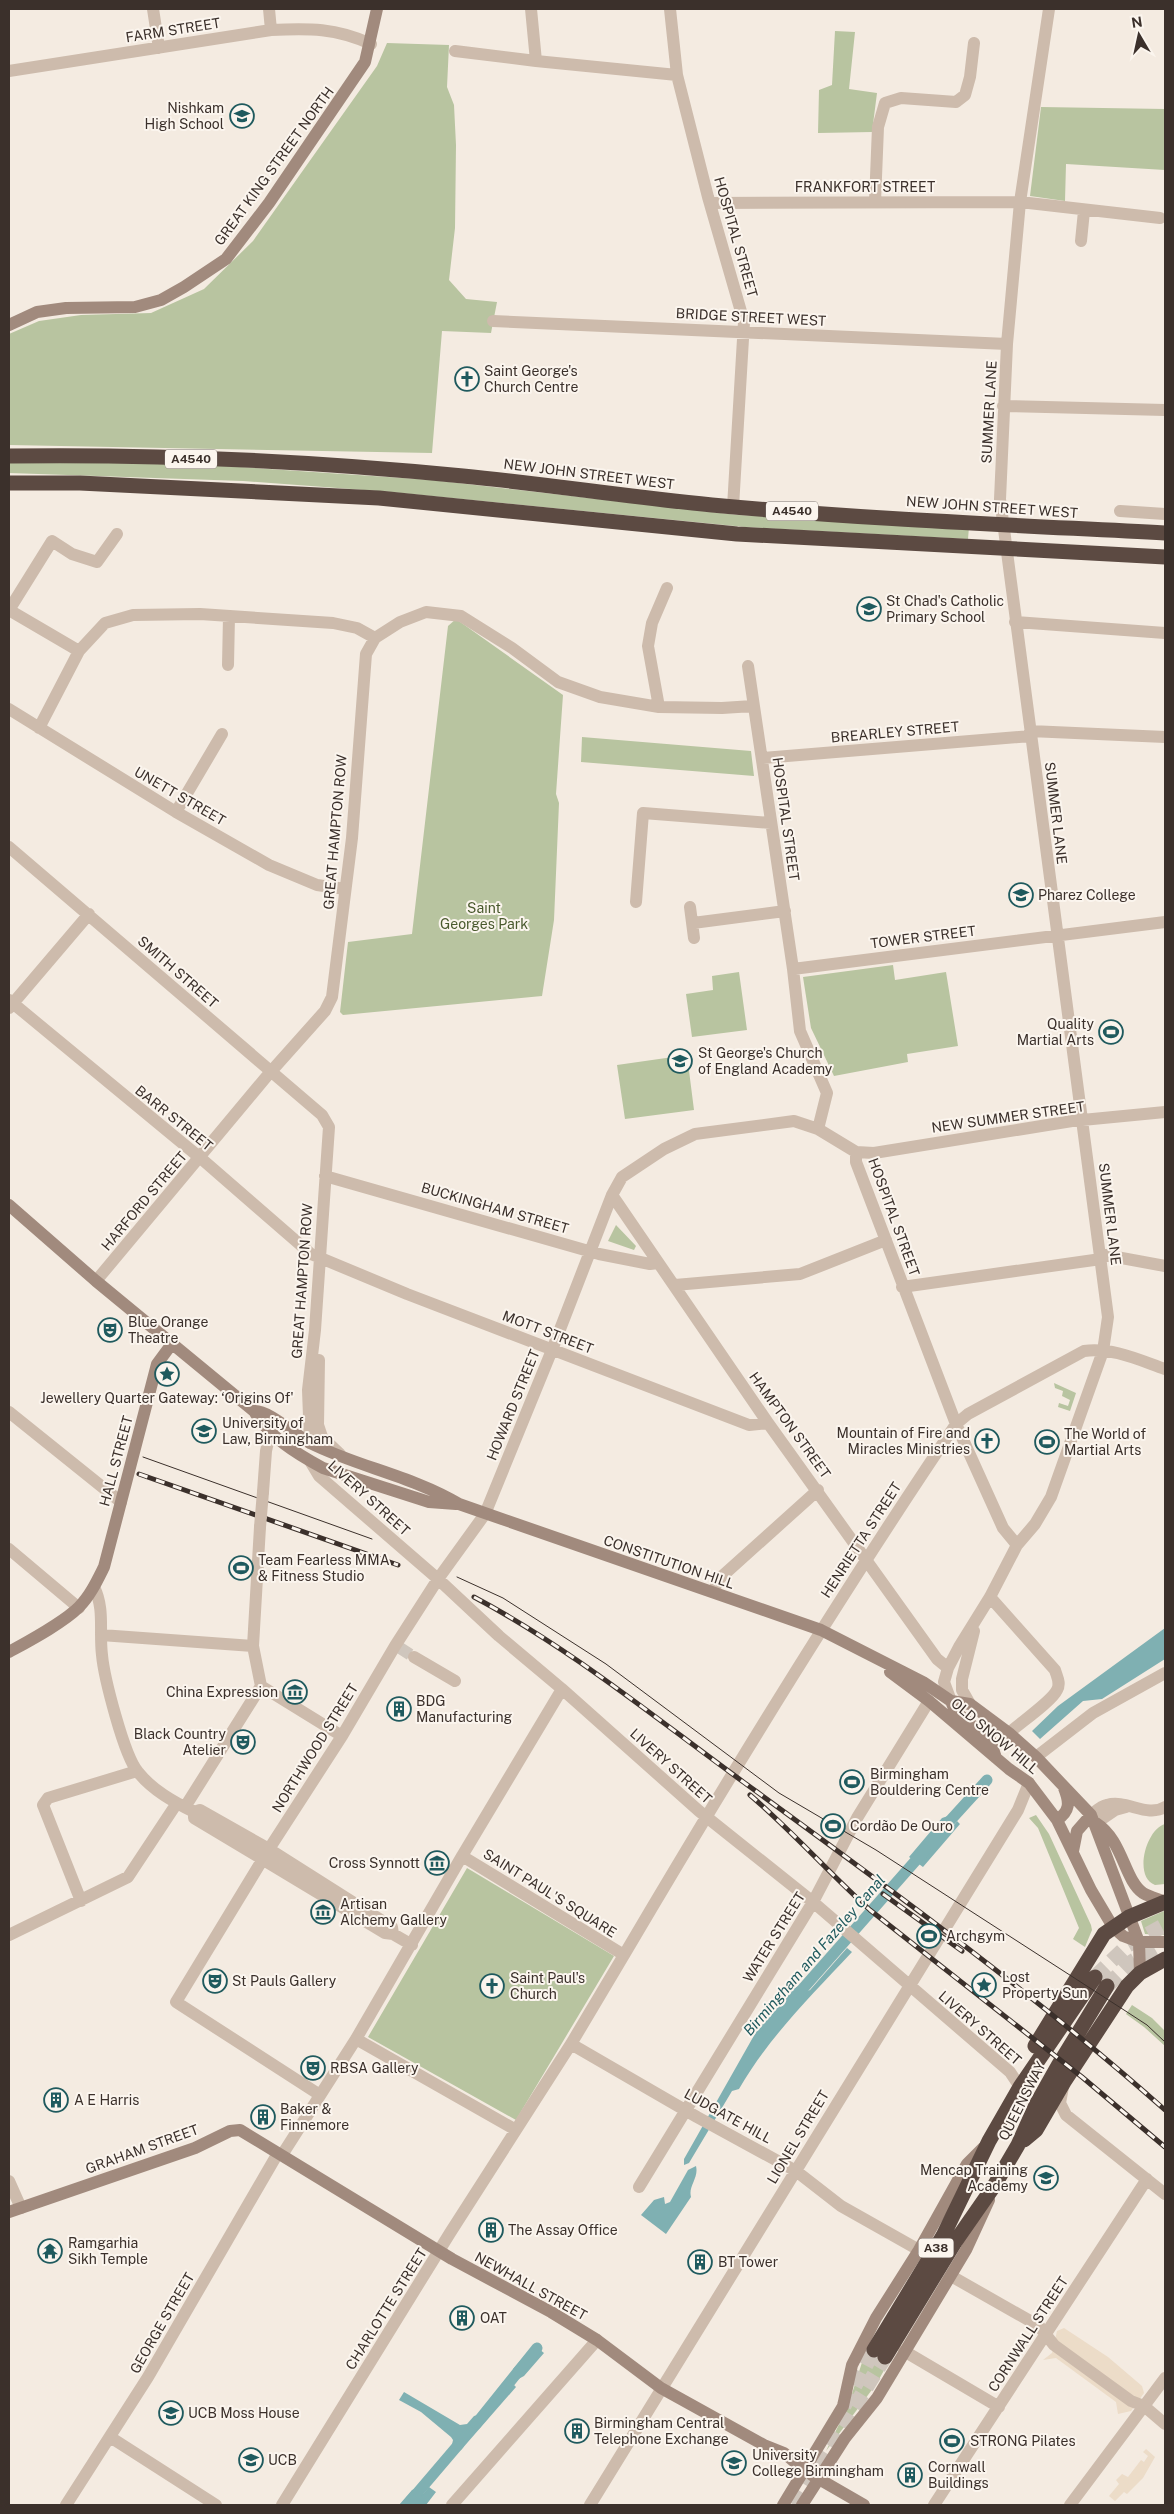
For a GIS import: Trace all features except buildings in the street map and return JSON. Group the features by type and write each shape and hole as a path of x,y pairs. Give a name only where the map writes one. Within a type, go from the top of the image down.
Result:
{"highway":[{"name":"NEW JOHN STREET WEST","path":"9,456 91,455 204,459 373,469 462,476 733,507 1165,534"},
{"name":"A4540","path":"9,482 80,483 379,498 737,534 1165,557"},
{"path":"1020,2087 1034,2047 1099,1941 1113,1927 1129,1917 1165,1902"},
{"path":"1018,2146 1036,2130 1064,2082 1127,1986 1140,1973 1165,1959"},
{"name":"QUEENSWAY","path":"990,2140 880,2354 994,2186 1018,2146 1036,2105 1101,1982 1020,2087"},
{"name":"A38","path":"990,2140 1020,2087"}],"main road":[{"name":"GREAT KING STREET NORTH","path":"9,325 37,312 66,308 135,307 161,300 184,287 226,258 269,203 365,62 371,44 377,9"},
{"path":"9,1205 171,1345 254,1411 264,1412 310,1443"},
{"name":"HALL STREET","path":"9,1652 43,1633 79,1608 94,1587 104,1567 157,1364 171,1345"},
{"name":"CONSTITUTION HILL","path":"254,1411 262,1426 310,1461 323,1468 428,1502 459,1504"},
{"name":"CONSTITUTION HILL","path":"310,1443 435,1490 459,1504 485,1514 820,1630 923,1682 950,1701 956,1711 990,1740 996,1758"},
{"name":"CONSTITUTION HILL","path":"310,1443 319,1458 393,1490"},
{"name":"CONSTITUTION HILL","path":"866,1653 929,1701"},
{"name":"OLD SNOW HILL","path":"929,1701 996,1758 1029,1783 1057,1820 1091,1890 1113,1927"},
{"name":"CONSTITUTION HILL","path":"950,1701 970,1704 1022,1745"},
{"name":"OLD SNOW HILL","path":"1022,1745 1036,1757 1093,1819 1106,1830 1113,1839 1141,1891 1165,1902"},
{"path":"1057,1820 1066,1813 1069,1805 1063,1786"},
{"path":"1073,1851 1077,1831 1093,1819"},
{"name":"OLD SNOW HILL","path":"1093,1819 1139,1942 1140,1973"},
{"path":"1113,1927 1123,1936 1139,1942 1165,1942"},
{"name":"GRAHAM STREET","path":"15,2210 195,2148 230,2131 240,2130 280,2154"},
{"path":"783,2505 843,2406 852,2364 858,2351 919,2250 967,2164 990,2140"},
{"name":"NEWHALL STREET","path":"280,2154 440,2251 597,2340 662,2388 764,2445 791,2457 804,2470 864,2505"},
{"path":"802,2505 845,2438 877,2398 951,2276 972,2238 994,2186"}],"street":[{"path":"153,9 158,48"},
{"path":"269,9 271,30"},
{"path":"532,9 536,61"},
{"name":"HOSPITAL STREET","path":"670,9 677,75 710,203 740,300 745,332 733,507"},
{"name":"SUMMER LANE","path":"950,1701 944,1682 948,1668 959,1647 976,1622 1017,1545 1036,1524 1051,1497 1103,1351 1108,1317 1005,549 1000,499 1007,344 1020,202 1049,9"},
{"name":"FARM STREET","path":"9,72 271,30 310,28 349,34 371,44"},
{"path":"875,202 878,127 885,103 901,98 956,102 965,95 970,77 974,43"},
{"path":"455,51 677,75"},
{"name":"FRANKFORT STREET","path":"710,203 1020,202 1084,211 1160,218"},
{"path":"1081,241 1084,211"},
{"name":"BRIDGE STREET WEST","path":"493,321 1007,344"},
{"path":"1003,406 1165,410"},
{"path":"1120,511 1165,514"},
{"path":"79,651 9,610 52,541 72,554 97,562 117,534"},
{"path":"659,707 648,646 652,623 667,588"},
{"path":"39,728 79,651 105,623 132,615 229,616 333,623 357,628 375,638 400,622 426,612 460,616 512,648 558,682 600,697 659,707 722,708 753,706"},
{"path":"228,665 229,616"},
{"path":"1015,622 1165,633"},
{"name":"GREAT HAMPTON ROW","path":"313,1025 325,1011 332,997 346,889 366,654 375,638"},
{"name":"HOSPITAL STREET","path":"748,666 785,911 800,1030 827,1094 818,1129 856,1152 856,1162 902,1287 956,1424 1003,1528 1017,1545"},
{"name":"UNETT STREET","path":"9,709 176,812 269,865 317,885 346,889"},
{"name":"BREARLEY STREET","path":"763,758 1030,733 1165,737"},
{"path":"176,812 222,734"},
{"path":"636,902 643,813 771,823"},
{"name":"SMITH STREET","path":"9,847 270,1072 322,1114 327,1121"},
{"path":"690,907 694,938"},
{"path":"693,923 785,911"},
{"path":"10,1004 89,914"},
{"name":"TOWER STREET","path":"793,969 1165,922"},
{"name":"BARR STREET","path":"10,1004 200,1158 311,1254 320,1258"},
{"name":"HARFORD STREET","path":"96,1281 270,1072 313,1025"},
{"name":"NEW SUMMER STREET","path":"856,1152 874,1153 1083,1121 1165,1112"},
{"name":"GREAT HAMPTON ROW","path":"310,1443 308,1390 315,1330 327,1121"},
{"name":"HOWARD STREET","path":"485,1514 552,1350 612,1195 622,1177 664,1149 695,1134 794,1121 818,1129"},
{"name":"BUCKINGHAM STREET","path":"325,1176 590,1252 650,1264 658,1263"},
{"name":"HAMPTON STREET","path":"612,1195 768,1422 937,1658 948,1668"},
{"path":"674,1285 800,1274 886,1240"},
{"path":"902,1287 1101,1256 1165,1266"},
{"name":"MOTT STREET","path":"320,1258 750,1426 768,1422"},
{"path":"315,1330 319,1364 318,1425 322,1437 340,1454"},
{"name":"HENRIETTA STREET","path":"624,1955 705,1816 865,1558 956,1424 968,1414 1075,1355 1096,1350 1113,1351 1165,1369"},
{"path":"9,1412 121,1502"},
{"path":"9,1935 128,1877 186,1808 261,1686 253,1646 266,1451 270,1432"},
{"name":"LIVERY STREET","path":"310,1461 319,1476 438,1579 499,1636 705,1816 813,1902 1010,2072 1020,2087"},
{"path":"713,1592 719,1579 818,1490"},
{"name":"NORTHWOOD STREET","path":"320,2095 176,2002 438,1579 485,1514"},
{"path":"9,1549 79,1608"},
{"path":"94,1587 101,1605 102,1656 109,1687 124,1741 137,1771 154,1788 186,1808 200,1810 266,1854 392,1927 393,1934 412,1945"},
{"path":"990,1597 1055,1670 1060,1683 1054,1694 1009,1733"},
{"name":"SUMMER LANE","path":"970,1704 962,1690 962,1679 976,1622"},
{"path":"101,1635 253,1646"},
{"path":"414,1657 455,1681"},
{"path":"1036,1757 1093,1713 1165,1673"},
{"path":"261,1686 342,1736"},
{"path":"462,1856 562,1690"},
{"name":"WATER STREET","path":"639,2187 645,2171 685,2110 813,1902 857,1818 929,1701"},
{"path":"81,1901 43,1805 48,1798 137,1771"},
{"name":"LIONEL STREET","path":"590,2505 908,1985 1018,1810 1029,1783"},
{"path":"1093,1819 1106,1805 1114,1803 1128,1807 1160,1810 1165,1807"},
{"name":"SAINT PAUL'S SQUARE","path":"320,2095 412,1945 462,1856 624,1955 572,2044 516,2130"},
{"path":"356,2039 516,2130"},
{"name":"LUDGATE HILL","path":"572,2044 715,2128 796,2170 841,2206 919,2250"},
{"path":"1064,2082 1060,2103 1066,2115 1165,2194"},
{"name":"GEORGE STREET","path":"66,2505 148,2378 280,2154 320,2095"},
{"name":"CHARLOTTE STREET","path":"282,2505 516,2130"},
{"name":"CORNWALL STREET","path":"934,2505 1147,2179"},
{"path":"9,2181 15,2210"},
{"path":"951,2276 1039,2326 1054,2345 1131,2401 1144,2406 1165,2424"},
{"path":"452,2505 597,2340"},
{"path":"904,2351 999,2407"},
{"path":"1074,2504 1165,2378"},
{"path":"110,2437 216,2505"}],"green space":[{"path":"835,31 855,32 849,89 877,93 872,132 818,133 819,90 832,85"},
{"path":"387,43 449,45 447,87 454,105 456,145 455,228 449,280 466,299 497,302 491,333 442,331 432,453 9,445 9,334 39,321 81,315 151,313 204,289 253,241 377,66"},
{"path":"1041,107 1165,109 1165,170 1066,164 1065,201 1030,196"},
{"path":"96,461 211,465 432,480 738,515 969,527 968,539 745,527 391,492 243,481 9,473 9,462"},
{"name":"Saint Georges Park","path":"456,619 563,695 556,794 559,803 554,920 542,996 343,1015 340,1012 348,942 412,934 448,626"},
{"path":"582,737 751,751 754,776 581,762"},
{"path":"893,965 895,980 946,972 958,1046 907,1054 908,1062 834,1076 811,1028 803,977"},
{"path":"739,972 747,1030 692,1037 686,994 713,990 712,976"},
{"path":"687,1055 694,1110 625,1119 617,1065"},
{"path":"616,1225 636,1246 634,1250 608,1241"},
{"path":"1054,1383 1076,1393 1070,1411 1058,1407 1059,1403 1068,1406 1070,1400 1062,1396 1063,1391 1055,1388"},
{"path":"1036,1815 1049,1834 1091,1925 1092,1930 1085,1947 1073,1939 1079,1928 1038,1828 1029,1818"},
{"path":"1165,1824 1165,1884 1155,1885 1148,1880 1143,1864 1152,1835"},
{"path":"467,1868 614,1956 516,2120 368,2037"},
{"path":"1164,1911 1165,1935 1145,1934 1141,1921"},
{"path":"1132,2005 1152,2018 1165,2031 1165,2046 1126,2014"},
{"path":"866,2350 888,2363 877,2383 826,2451 848,2406"}],"shaded area":[{"path":"1064,2328 1108,2357 1142,2386 1144,2393 1131,2411 1118,2414 1116,2402 1056,2358 1043,2360 1052,2353 1057,2331"},
{"path":"1146,2449 1155,2457 1143,2478 1127,2494 1124,2492 1115,2501 1109,2496 1119,2484 1116,2480 1122,2474 1128,2477 1141,2460 1144,2462 1148,2456 1143,2452"}],"water":[{"path":"1165,1628 1165,1659 1102,1699 1083,1701 1040,1739 1032,1731 1058,1706"},
{"path":"957,1813 953,1824 957,1821 960,1824 923,1867 909,1857 942,1818"},
{"path":"847,1948 852,1952 777,2034 739,2089 732,2091 689,2163 684,2165 684,2159 756,2032 794,1988 809,1982 805,1992 810,1990"},
{"path":"696,2166 697,2170 690,2193 691,2197 666,2234 641,2215 654,2200 664,2197 665,2204 670,2202 688,2170"},
{"path":"534,2345 544,2353 524,2376 511,2383 513,2369"},
{"path":"514,2385 516,2387 461,2450 450,2454 453,2440 451,2437 421,2412 399,2400 404,2392 460,2425 467,2424 474,2416 485,2413 486,2417"},
{"path":"424,2485 423,2494 429,2487 436,2492 426,2505 399,2505 412,2490"}],"waterway":[{"name":"Birmingham and Fazeley Canal","path":"947,1824 987,1780"},
{"name":"Birmingham and Fazeley Canal","path":"799,1993 925,1850"},
{"name":"Birmingham and Fazeley Canal","path":"476,2424 537,2348"},
{"name":"Birmingham and Fazeley Canal","path":"407,2505 459,2444"}],"tunnel":[{"path":"400,1648 414,1657"},
{"path":"1095,1977 1128,1945 1165,1925"},
{"path":"1107,1986 1133,1961 1165,1943"},
{"path":"844,2406 874,2350"},
{"path":"794,2505 885,2357"}],"tram line":[{"path":"143,1457 372,1539"},
{"path":"457,1577 503,1598 606,1664 779,1793 876,1850 1147,2025 1165,2042"}],"railway":[{"path":"139,1474 398,1565"},
{"path":"474,1597 544,1638 611,1684 904,1900 1063,2023 1165,2110"},
{"path":"750,1795 870,1910 1082,2077 1165,2147"},
{"path":"883,1894 962,1951"}],"place":[{"name":"Nishkam High School","path":"242,116"},
{"name":"Saint George's Church Centre","path":"467,379"},
{"name":"St Chad's Catholic Primary School","path":"869,609"},
{"name":"Pharez College","path":"1021,895"},
{"name":"Quality Martial Arts","path":"1111,1032"},
{"name":"St George's Church of England Academy","path":"680,1061"},
{"name":"Blue Orange Theatre","path":"110,1330"},
{"name":"Jewellery Quarter Gateway: ‘Origins Of'","path":"167,1374"},
{"name":"University of Law, Birmingham","path":"204,1431"},
{"name":"Mountain of Fire and Miracles Ministries","path":"987,1441"},
{"name":"The World of Martial Arts","path":"1047,1442"},
{"name":"Team Fearless MMA & Fitness Studio","path":"241,1568"},
{"name":"China Expression","path":"295,1692"},
{"name":"BDG Manufacturing","path":"399,1709"},
{"name":"Black Country Atelier","path":"243,1742"},
{"name":"Birmingham Bouldering Centre","path":"852,1782"},
{"name":"Cordão De Ouro","path":"833,1826"},
{"name":"Cross Synnott","path":"437,1863"},
{"name":"Artisan Alchemy Gallery","path":"323,1912"},
{"name":"Archgym","path":"929,1936"},
{"name":"St Pauls Gallery","path":"215,1981"},
{"name":"Lost Property Sun","path":"984,1985"},
{"name":"Saint Paul's Church","path":"492,1986"},
{"name":"RBSA Gallery","path":"313,2068"},
{"name":"A E Harris","path":"56,2100"},
{"name":"Baker & Finnemore","path":"263,2117"},
{"name":"Mencap Training Academy","path":"1046,2178"},
{"name":"The Assay Office","path":"491,2230"},
{"name":"Ramgarhia Sikh Temple","path":"50,2251"},
{"name":"BT Tower","path":"700,2262"},
{"name":"OAT","path":"462,2318"},
{"name":"UCB Moss House","path":"171,2413"},
{"name":"Birmingham Central Telephone Exchange","path":"577,2431"},
{"name":"STRONG Pilates","path":"952,2441"},
{"name":"UCB","path":"251,2460"},
{"name":"University College Birmingham","path":"734,2463"},
{"name":"Cornwall Buildings","path":"910,2475"}]}
